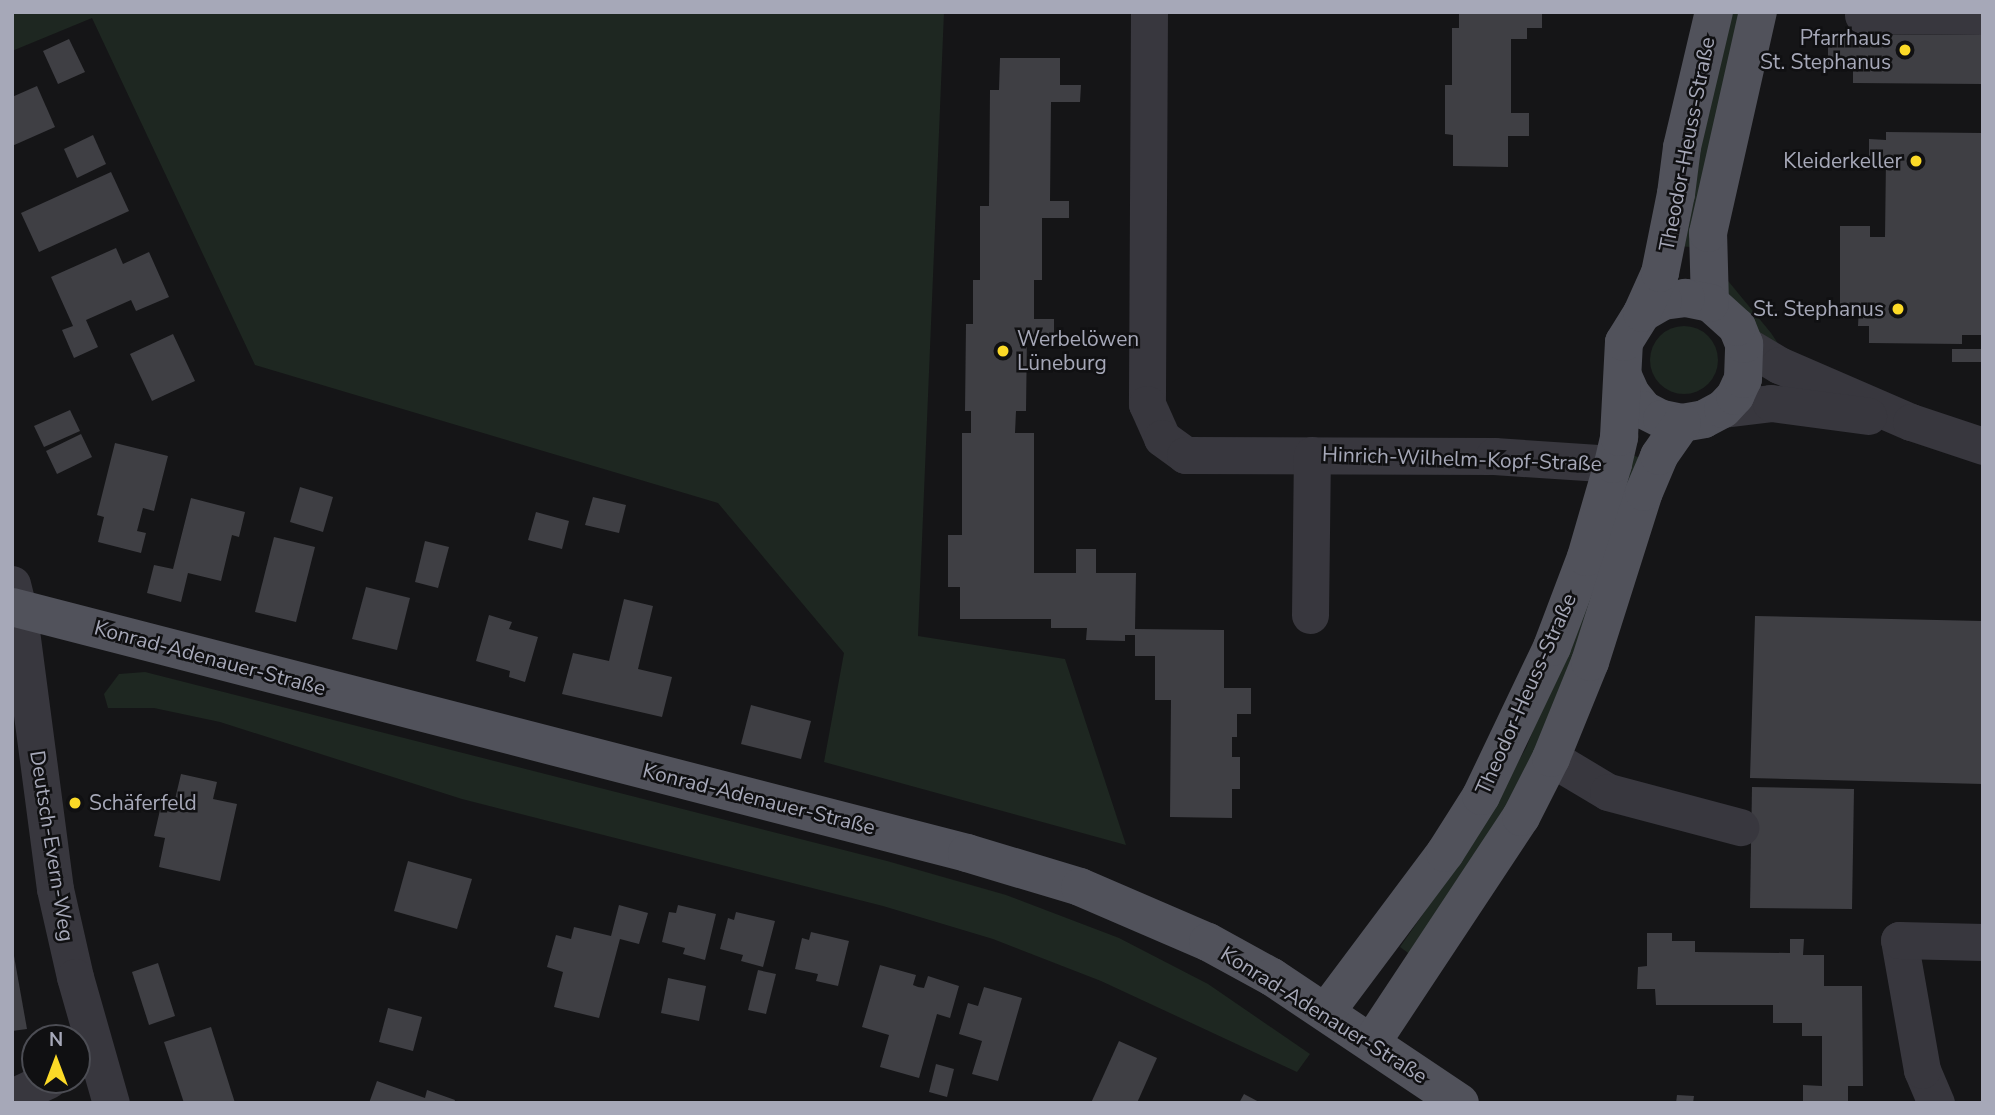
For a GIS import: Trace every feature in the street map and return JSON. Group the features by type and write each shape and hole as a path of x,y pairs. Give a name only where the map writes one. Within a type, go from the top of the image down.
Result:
{"main road":[{"name":"Theodor-Heuss-Straße","path":"1326,1012 1445,853 1487,785 1552,647 1586,557 1613,464 1619,437 1623,342 1642,313 1665,255 1682,147 1714,12"},
{"name":"Theodor-Heuss-Straße","path":"1710,303 1708,233 1758,12"},
{"path":"1623,376 1631,394 1644,410 1662,419 1682,423 1704,419 1723,409 1735,396 1743,380 1746,362 1744,344 1737,327 1710,303 1686,298 1663,301 1642,313"},
{"name":"Theodor-Heuss-Straße","path":"1372,1042 1521,817 1551,758 1590,662 1644,492 1659,456 1682,423"},
{"name":"Konrad-Adenauer-Straße","path":"14,600 1017,867 1080,887 1208,942 1326,1012 1460,1103"}],"street":[{"name":"Hinrich-Wilhelm-Kopf-Straße","path":"1149,12 1147,404 1162,438 1185,455 1494,456 1613,464"},
{"path":"1863,15 1983,16"},
{"path":"1744,344 1779,365 1911,422 1983,446"},
{"path":"1723,409 1772,403 1911,422"},
{"name":"Hinrich-Wilhelm-Kopf-Straße","path":"1310,615 1312,455"},
{"name":"Deutsch-Evern-Weg","path":"14,600 55,889 75,977 82,1024"},
{"path":"1551,758 1608,792 1740,827"},
{"path":"1936,1103 1922,1070 1899,940 1983,942"},
{"name":"Deutsch-Evern-Weg","path":"91,1070 111,1103"}],"shaded area":[{"path":"12,12 944,12 918,636 1065,659 1126,845 824,762 844,653 718,503 255,365 92,18 12,51"},
{"path":"1725,12 1747,12 1691,247 1675,246"},
{"path":"1717,275 1724,276 1771,333 1779,345 1779,353 1742,315"},
{"path":"1684,326 1697,329 1708,336 1715,347 1718,360 1715,373 1708,384 1697,391 1684,394 1671,391 1660,384 1653,373 1650,360 1653,347 1660,336 1671,329"},
{"path":"1627,453 1643,459 1544,755 1415,958 1400,947 1460,861 1526,748 1565,651"},
{"path":"145,672 887,861 1006,895 1119,938 1208,984 1310,1054 1297,1072 1101,981 993,939 883,906 462,799 220,722 154,708 108,708 104,694 119,674"}],"building":[{"path":"1459,12 1542,12 1542,28 1527,28 1527,39 1511,39 1511,113 1529,113 1529,136 1508,136 1508,167 1453,166 1453,135 1445,134 1445,85 1452,85 1452,28 1459,28"},
{"name":"Pfarrhaus St. Stephanus","path":"1828,34 1983,35 1983,84 1853,83 1853,66 1828,66"},
{"path":"69,39 85,72 58,84 43,51"},
{"path":"1000,58 1060,58 1060,85 1081,85 1080,102 1051,102 1050,201 1069,201 1069,218 1042,218 1042,280 1034,280 1034,319 1054,319 1054,335 1027,335 1026,411 1016,411 1015,433 1034,433 1034,573 1076,573 1076,549 1096,549 1096,573 1136,573 1135,629 1224,630 1224,688 1251,688 1251,714 1237,714 1237,737 1232,737 1232,757 1240,757 1240,789 1232,789 1232,818 1170,817 1171,700 1155,700 1155,656 1135,656 1135,635 1125,635 1125,641 1086,640 1087,628 1051,628 1051,619 960,619 960,587 948,587 948,535 962,535 962,433 971,433 971,411 965,411 966,324 973,324 973,280 980,280 980,206 989,206 990,90 999,90"},
{"path":"37,86 55,127 12,146 12,97"},
{"path":"1886,132 1983,133 1983,335 1962,335 1962,344 1869,343 1869,326 1858,326 1859,307 1840,307 1840,226 1870,226 1870,237 1885,237 1886,158 1869,158 1869,139 1886,140"},
{"path":"93,135 106,164 77,178 64,149"},
{"path":"111,172 129,211 39,252 21,213"},
{"path":"116,248 123,264 149,252 169,297 136,311 131,300 86,320 98,347 74,358 62,330 73,326 51,277"},
{"path":"173,334 195,381 152,401 130,354"},
{"path":"1952,349 1983,349 1983,362 1952,362"},
{"path":"70,410 80,431 44,447 34,426"},
{"path":"81,434 92,457 57,474 46,451"},
{"path":"115,443 168,456 154,511 143,508 137,531 146,533 141,553 98,542 104,517 97,515"},
{"path":"300,487 333,497 323,532 290,522"},
{"path":"593,497 626,505 619,533 585,525"},
{"path":"191,498 245,512 239,537 232,535 221,581 188,573 181,602 147,593 154,565 173,569"},
{"path":"536,512 569,521 562,549 528,540"},
{"path":"274,537 315,547 296,622 255,612"},
{"path":"425,541 449,547 438,588 415,582"},
{"path":"366,587 410,598 397,650 352,639"},
{"path":"624,599 653,606 638,669 672,677 662,717 562,694 573,653 609,661"},
{"path":"489,615 512,622 509,629 538,637 525,682 509,677 510,671 476,661"},
{"path":"1755,616 1983,621 1983,784 1750,778"},
{"path":"751,705 811,721 801,759 741,744"},
{"path":"181,774 217,782 213,799 237,804 220,881 159,867 165,838 154,836 160,810 172,812"},
{"path":"1752,787 1854,789 1852,909 1750,908"},
{"path":"408,861 472,879 457,929 394,911"},
{"path":"619,905 648,913 639,944 620,939 599,1018 554,1007 563,972 547,967 556,935 571,939 574,927 611,936"},
{"path":"678,905 716,914 705,960 683,954 685,948 662,942 669,912 676,913"},
{"path":"736,912 775,921 763,967 741,961 743,955 720,949 728,918 734,920"},
{"path":"811,932 849,941 838,986 816,981 818,974 795,969 802,938 809,940"},
{"path":"1647,933 1672,933 1672,941 1695,941 1695,952 1790,953 1790,939 1804,939 1803,955 1824,955 1824,986 1862,986 1863,1086 1848,1086 1848,1103 1803,1103 1803,1085 1822,1086 1822,1036 1802,1036 1802,1023 1773,1023 1773,1005 1656,1005 1655,989 1637,989 1638,967 1647,966"},
{"path":"14,956 26,1024 21,1024 21,1030 12,1031"},
{"path":"158,963 175,1016 149,1025 132,972"},
{"path":"880,965 916,975 913,985 918,987 924,988 928,976 959,986 950,1018 937,1014 919,1078 880,1067 889,1035 862,1027"},
{"path":"758,970 776,974 766,1014 748,1010"},
{"path":"668,978 706,986 699,1021 661,1013"},
{"path":"984,987 1022,998 998,1081 972,1074 982,1041 959,1034 968,1003 978,1006"},
{"path":"388,1008 422,1017 413,1051 379,1042"},
{"path":"211,1027 235,1103 184,1103 164,1042"},
{"path":"1119,1041 1157,1058 1137,1103 1091,1103"},
{"path":"936,1064 954,1069 947,1097 929,1092"},
{"path":"377,1081 425,1098 427,1090 455,1100 454,1103 369,1103"},
{"path":"1244,1094 1261,1103 1239,1103"},
{"path":"1677,1095 1694,1096 1693,1103 1676,1103"}],"place":[{"name":"Pfarrhaus St. Stephanus","path":"1905,50"},
{"name":"Kleiderkeller","path":"1916,161"},
{"name":"St. Stephanus","path":"1898,309"},
{"name":"Werbelöwen Lüneburg","path":"1003,351"},
{"name":"Schäferfeld","path":"75,803"}]}
